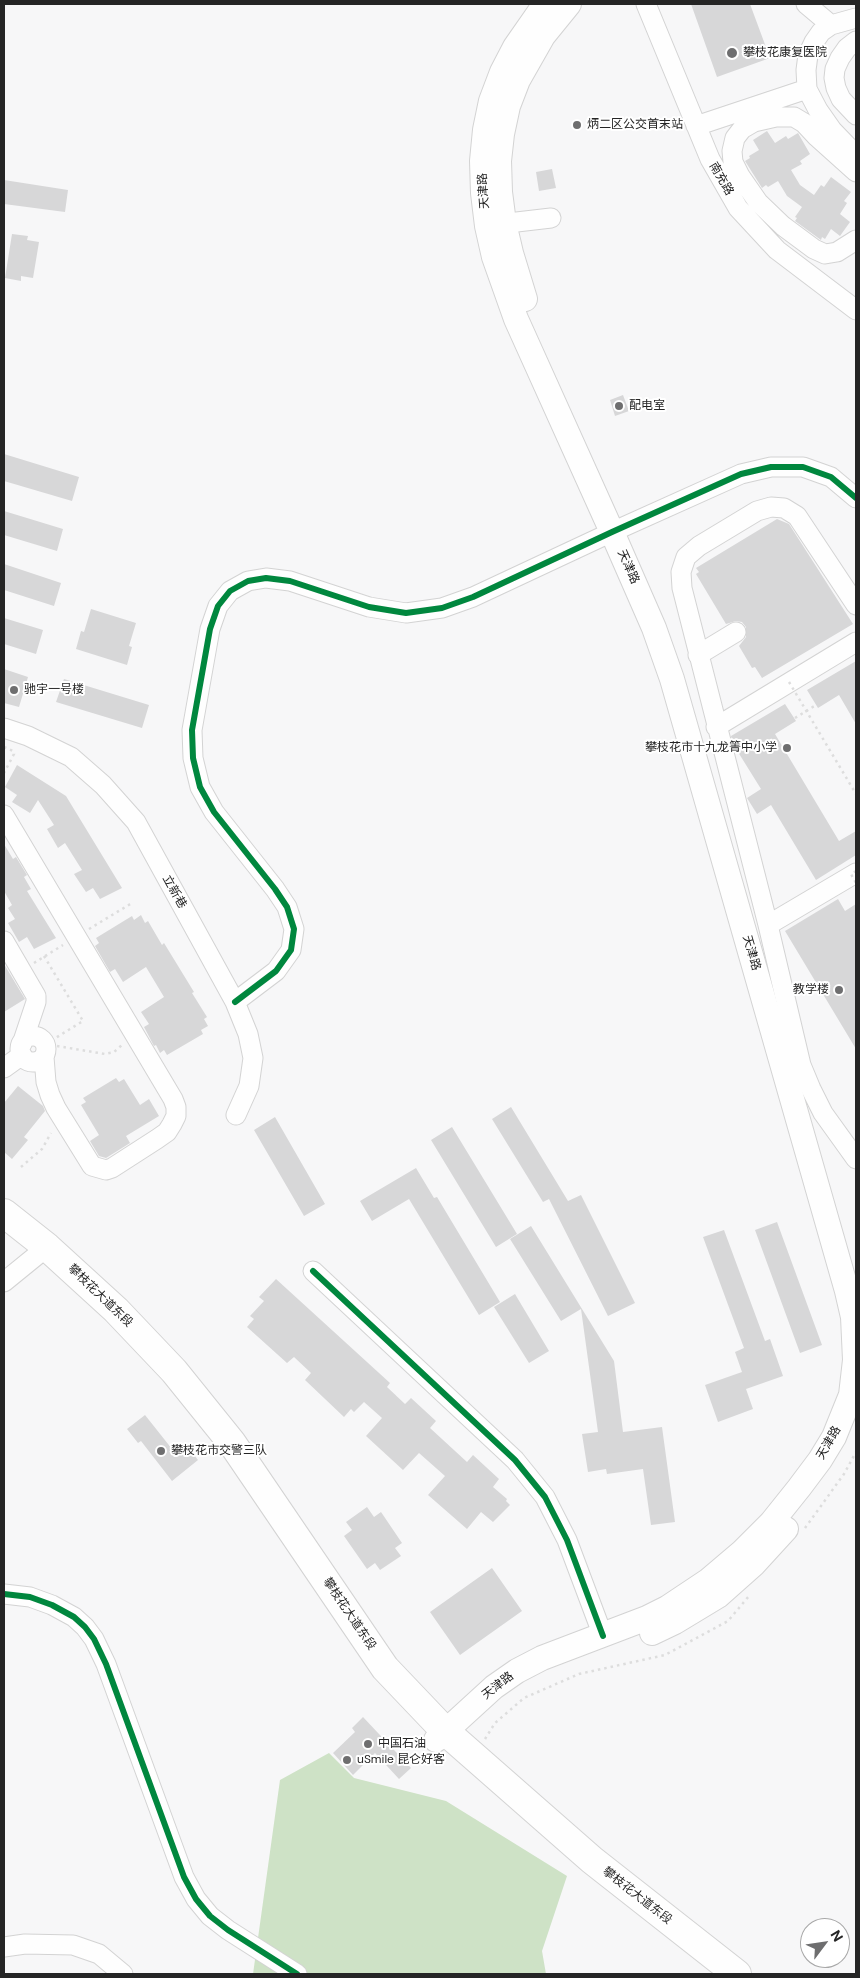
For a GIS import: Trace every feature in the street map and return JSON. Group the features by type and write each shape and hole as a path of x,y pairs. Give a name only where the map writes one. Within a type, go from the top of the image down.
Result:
{"highway":[{"name":"攀枝花大道东段","path":"4,1213 41,1251 116,1310 174,1371 232,1443 385,1668 447,1741 584,1872 716,1974"},
{"name":"攀枝花大道东段","path":"4,1231 41,1251"},
{"name":"攀枝花大道东段","path":"447,1741 592,1860 737,1974"}],"main road":[{"name":"天津路","path":"447,1741 494,1687 517,1671 566,1648 603,1636 647,1618 690,1594 726,1566 771,1523 820,1460 834,1436 850,1395 855,1360 853,1317 847,1291 688,731 619,529 516,320 494,257 496,225 482,161 485,130 502,72 515,47 545,4"},
{"path":"496,225 500,192 499,161 508,106 530,56 543,36 569,4"},
{"path":"619,529 668,623 686,674 856,1276"},
{"path":"447,1741 527,1684 573,1662 652,1633 683,1618 718,1596 754,1564 810,1499 832,1469 856,1426"}],"street":[{"name":"南充路","path":"646,4 710,159 738,208 777,250 856,310"},
{"path":"806,4 831,25"},
{"path":"856,18 831,25 821,32 808,55 806,70 807,89 818,110 832,130 856,155"},
{"path":"856,40 840,58 835,69 834,78 841,98 856,115"},
{"path":"696,126 807,89"},
{"path":"856,172 804,123 794,117 776,117 754,122 742,129 736,138 732,150 733,162 740,176 758,202 783,226 814,249 825,254 837,252 856,240"},
{"path":"496,225 550,218"},
{"path":"235,1002 276,972 292,950 294,929 288,907 214,812 200,787 193,758 192,730 210,629 218,606 230,591 248,581 266,578 290,581 369,607 406,613 442,608 473,597 741,474 771,467 803,467 831,477 856,498"},
{"path":"856,605 797,516 784,508 771,507 757,511 699,546 686,558 681,572 682,588 698,655 804,1073 823,1113 856,1159"},
{"path":"698,655 736,632"},
{"path":"716,726 856,642"},
{"name":"立新巷","path":"4,728 28,736 71,758 103,785 136,822 235,1002 248,1034 253,1058 249,1086 236,1115"},
{"path":"4,815 173,1098 176,1116 167,1132 112,1168 106,1170 92,1166 56,1108 46,1082 44,1051"},
{"path":"768,926 856,872"},
{"path":"4,941 36,996 12,1055 36,1062 44,1051"},
{"path":"4,1282 41,1251"},
{"path":"314,1271 515,1460 545,1496 568,1540 603,1636"},
{"path":"4,1594 30,1597 52,1605 74,1617 85,1627 94,1639 106,1664 184,1877 196,1898 210,1916 228,1930 296,1974"},
{"path":"4,1947 25,1944 73,1945 99,1954 123,1974"}],"path":[{"path":"789,682 856,794"},
{"path":"794,718 816,705"},
{"path":"4,747 13,751 14,754 4,773"},
{"path":"856,872 851,874 856,883"},
{"path":"44,956 83,1021 44,1051"},
{"path":"44,1051 104,1054 118,1050 122,1042"},
{"path":"21,1167 42,1149 48,1141 52,1132 56,1108"}],"green space":[{"path":"329,1753 354,1778 446,1801 567,1876 542,1951 546,1974 253,1974 280,1780"}],"building":[{"path":"691,4 750,4 770,58 717,77"},
{"path":"767,131 775,143 786,136 788,139 798,133 810,154 800,161 802,164 791,170 800,185 814,195 821,185 824,187 831,177 851,192 844,201 847,203 840,214 850,222 840,236 831,229 825,239 822,237 821,240 795,221 797,218 795,217 802,207 787,196 778,181 762,188 745,161 759,150 753,140"},
{"path":"552,169 556,188 539,191 536,172"},
{"path":"4,180 68,190 65,212 4,204"},
{"path":"12,234 28,236 27,240 39,242 33,278 21,276 21,281 5,278"},
{"name":"配电室","path":"623,395 629,411 615,416 610,400"},
{"path":"4,454 79,477 72,501 4,481"},
{"path":"4,511 63,529 57,551 4,535"},
{"path":"777,519 789,524 853,624 762,678 755,667 752,668 739,646 746,637 746,627 742,622 736,621 726,624 696,574 699,572 696,568"},
{"path":"4,564 61,583 54,606 4,590"},
{"path":"91,609 136,623 129,646 132,647 127,665 76,649 81,631 84,632"},
{"path":"4,618 43,630 36,654 4,644"},
{"path":"856,661 856,724 839,695 818,708 807,690"},
{"name":"驰宇一号楼","path":"4,669 28,677 19,707 4,703"},
{"path":"64,679 149,705 142,728 56,702"},
{"path":"785,704 796,721 775,734 839,841 856,831 856,855 816,880 771,805 757,814 747,798 761,789 733,744 731,736"},
{"path":"17,765 66,796 122,888 100,899 93,888 86,892 74,874 82,870 65,843 58,848 47,829 54,825 38,800 30,813 12,802 17,795 5,787"},
{"path":"4,844 13,859 16,857 27,875 24,877 31,889 27,891 56,938 34,949 27,937 19,942 8,923 15,919 8,908 12,905 4,891"},
{"name":"教学楼","path":"838,899 845,911 856,904 856,1049 785,931"},
{"path":"141,915 145,923 148,921 162,945 164,943 207,1017 204,1019 208,1026 201,1030 203,1034 167,1055 164,1050 160,1053 156,1045 154,1046 144,1027 149,1024 141,1012 164,997 146,967 123,982 115,969 110,972 95,946 99,943 96,938 132,916 134,920"},
{"path":"4,964 25,999 4,1012"},
{"path":"116,1078 119,1082 124,1079 140,1105 149,1099 159,1116 126,1136 130,1143 106,1158 99,1156 90,1141 99,1135 81,1105 86,1102 83,1098"},
{"path":"18,1086 43,1106 45,1111 24,1137 28,1140 12,1159 4,1152 4,1103"},
{"path":"511,1107 568,1201 581,1195 635,1303 608,1316 549,1199 543,1202 492,1119"},
{"path":"275,1117 325,1204 304,1216 254,1130"},
{"path":"452,1127 517,1234 496,1247 431,1140"},
{"path":"416,1168 434,1198 437,1197 500,1302 479,1315 409,1199 372,1221 360,1201"},
{"path":"777,1222 822,1345 800,1353 755,1230"},
{"path":"531,1226 614,1361 623,1432 662,1427 675,1522 651,1525 643,1469 607,1474 606,1469 588,1472 582,1434 598,1432 581,1309 561,1321 510,1239"},
{"path":"724,1230 765,1341 770,1339 783,1376 746,1389 753,1409 718,1422 705,1385 742,1372 735,1352 744,1348 703,1237"},
{"path":"276,1279 390,1383 387,1387 405,1404 411,1398 436,1421 430,1428 467,1462 473,1455 499,1479 493,1487 507,1499 506,1501 510,1505 493,1522 481,1512 467,1529 428,1495 445,1476 419,1453 403,1470 366,1436 382,1418 364,1402 354,1412 351,1409 344,1417 305,1380 311,1373 294,1357 287,1363 247,1327 254,1319 250,1316 264,1301 259,1297"},
{"path":"515,1294 549,1351 529,1363 494,1307"},
{"name":"攀枝花市交警三队","path":"145,1415 176,1454 187,1446 198,1460 172,1481 141,1441 138,1443 127,1429"},
{"path":"367,1507 374,1517 381,1512 402,1543 395,1548 401,1556 380,1570 375,1563 367,1569 344,1536 352,1530 346,1522"},
{"path":"492,1568 522,1611 460,1655 430,1612"},
{"path":"363,1717 411,1768 399,1779 375,1753 353,1775 333,1753 355,1732 352,1728"}],"cycle path":[{"path":"235,1002 276,971 291,950 294,929 287,907 275,889 214,812 200,787 193,758 192,730 210,629 218,606 230,591 248,581 266,578 290,581 369,607 406,613 442,608 473,597 741,474 771,467 803,467 831,477 856,498"},
{"path":"313,1271 515,1460 545,1497 567,1540 603,1636"},
{"path":"4,1594 30,1597 52,1605 74,1617 85,1627 94,1639 106,1664 184,1877 196,1899 210,1916 228,1930 297,1974"}],"place":[{"name":"攀枝花康复医院","path":"732,53"},
{"name":"炳二区公交首末站","path":"577,125"},
{"name":"配电室","path":"619,406"},
{"name":"驰宇一号楼","path":"14,690"},
{"name":"攀枝花市十九龙箐中小学","path":"787,748"},
{"name":"教学楼","path":"839,990"},
{"name":"攀枝花市交警三队","path":"161,1451"},
{"name":"中国石油","path":"368,1744"},
{"name":"uSmile 昆仑好客","path":"347,1760"}]}
